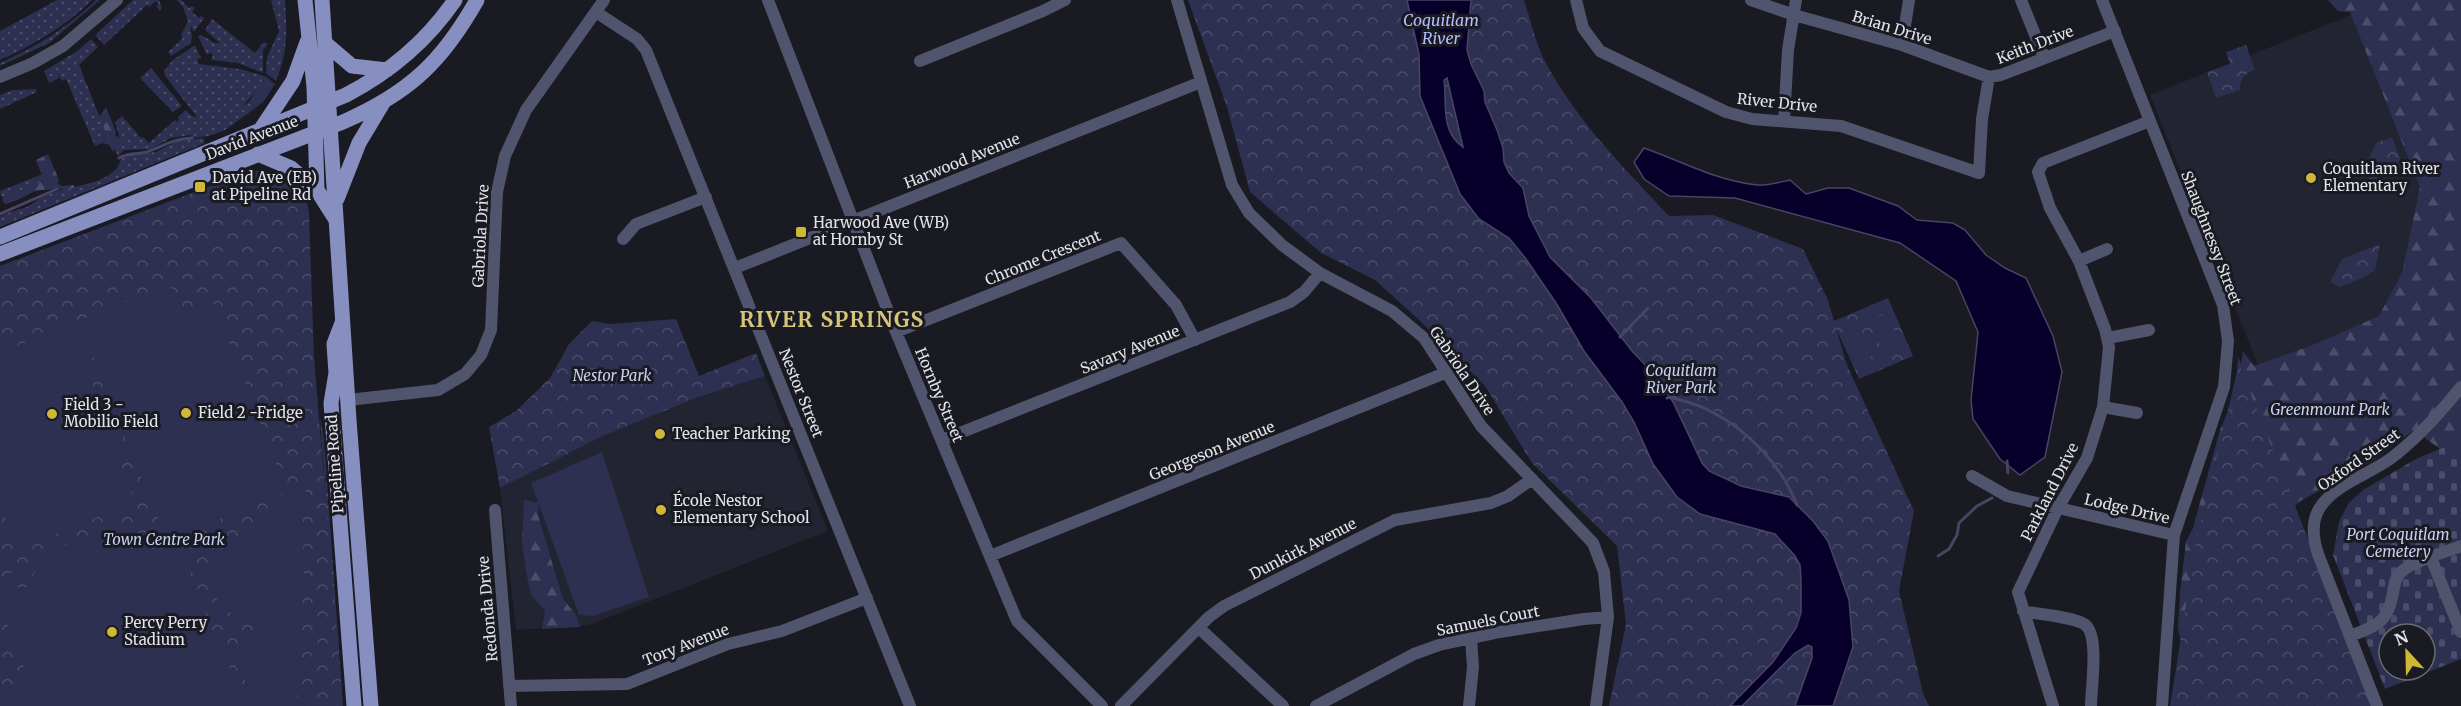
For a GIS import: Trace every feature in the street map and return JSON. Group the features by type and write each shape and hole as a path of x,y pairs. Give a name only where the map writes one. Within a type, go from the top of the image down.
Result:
{"main road":[{"name":"Pipeline Road","path":"305,0 308,39 322,106 331,127 348,400 371,706"},
{"name":"Pipeline Road","path":"322,0 325,43 322,106 315,132 317,190 336,220"},
{"name":"David Avenue","path":"0,237 322,106 358,89 387,70 426,37 455,0"},
{"name":"David Avenue","path":"0,254 331,127 383,103 426,71 447,49 477,0"},
{"path":"261,129 293,81 308,39"},
{"path":"325,43 352,66 387,70"},
{"path":"336,201 359,143 383,103"},
{"path":"258,154 291,168 317,190"},
{"name":"Pipeline Road","path":"343,320 335,336 336,373 331,403 354,706"}],"street":[{"path":"0,77 33,63 63,46 117,0"},
{"name":"Gabriola Drive","path":"348,400 438,390 465,374 481,356 491,330 497,192 505,156 526,110 604,0"},
{"name":"Hornby Street","path":"768,0 896,332 1017,621 1102,706"},
{"path":"920,61 1065,0"},
{"name":"Gabriola Drive","path":"1177,0 1232,185 1240,202 1261,226 1320,273 1401,317 1424,338 1481,426 1593,543 1604,572 1608,617 1596,706"},
{"name":"River Drive","path":"1576,0 1580,20 1586,33 1594,45 1605,54 1726,112 1742,117 1841,126 1979,173"},
{"name":"Brian Drive","path":"1750,0 1794,15 1902,45 1989,77"},
{"path":"1784,121 1788,50 1796,0"},
{"path":"1902,45 1909,0"},
{"path":"2021,0 2044,57"},
{"name":"Shaughnessy Street","path":"2102,0 2223,305 2228,341 2224,387 2174,535 2162,706"},
{"name":"Nestor Street","path":"597,12 630,34 646,50 910,706"},
{"name":"Keith Drive","path":"1979,173 1982,118 1989,77 2001,75 2115,31"},
{"name":"Harwood Avenue","path":"735,268 1201,82"},
{"name":"Parkland Drive","path":"2054,706 2023,611 2019,588 2058,508 2087,458 2103,407 2108,338 2079,261 2050,208 2039,179 2040,168 2043,164 2150,120"},
{"path":"623,239 636,224 706,198"},
{"name":"Chrome Crescent","path":"896,332 1121,243 1176,305 1195,340"},
{"path":"2079,261 2107,249"},
{"name":"Savary Avenue","path":"942,440 1290,302 1304,292 1320,273"},
{"path":"2108,338 2150,330"},
{"name":"Georgeson Avenue","path":"990,556 1446,373"},
{"name":"Oxford Street","path":"2377,706 2314,540 2317,514 2330,497 2413,441 2461,387"},
{"path":"2103,407 2137,413"},
{"name":"Lodge Drive","path":"1972,476 2007,496 2174,535"},
{"name":"Dunkirk Avenue","path":"1121,706 1198,628 1224,606 1395,520 1491,503 1508,496 1532,479"},
{"name":"Redonda Drive","path":"495,510 510,706"},
{"path":"2350,636 2381,621 2390,608 2399,574 2405,569 2461,546"},
{"path":"2431,558 2461,632"},
{"name":"Tory Avenue","path":"509,686 627,684 728,644 782,631 867,598"},
{"path":"2023,611 2080,622 2088,627 2094,644 2091,706"},
{"name":"Samuels Court","path":"1316,706 1421,651 1471,638 1608,617"},
{"path":"1198,628 1283,706"},
{"path":"1469,706 1473,667 1471,638"}],"shaded area":[{"name":"Coquitlam River Elementary","path":"2381,3 2430,116 2405,315 2264,380 2150,95"},
{"name":"École Nestor Elementary School","path":"765,376 828,531 589,625 516,630 500,488 603,436 696,398"}],"green space":[{"path":"57,0 92,0 49,34 0,60 0,31"},
{"path":"96,0 100,0 49,43 0,66 0,63 63,28"},
{"path":"133,0 159,0 162,8 160,11 156,6 159,4 156,1 149,7 147,5 104,45 95,35"},
{"path":"177,0 181,0 189,8 191,6 195,8 192,12 199,18 201,16 204,18 194,32 190,25 191,43 171,56 168,52 183,38 181,35 188,21 183,7"},
{"path":"271,0 285,0 286,41 276,81 266,73 267,57 279,31"},
{"name":"Coquitlam River Park","path":"1188,0 1524,0 1540,50 1559,86 1603,144 1669,216 1713,215 1803,249 1828,300 1834,321 1888,298 1913,356 1859,379 1836,328 1847,365 1914,511 1899,591 1923,693 1929,706 1609,706 1626,624 1617,546 1532,463 1485,386 1417,318 1375,280 1321,253 1250,192 1227,107"},
{"name":"Greenmount Park","path":"2328,0 2461,0 2461,441 2440,449 2414,430 2374,460 2297,503 2176,706 2183,657 2178,627 2186,541 2193,528 2220,430 2235,394 2238,357 2241,364 2243,351 2254,366 2318,343 2379,316 2402,273 2420,187 2350,12 2338,11"},
{"path":"212,19 255,53 264,42 268,44 263,50 263,73 238,63 211,60 213,56 211,52 207,55 198,36 201,35 215,43 220,43 205,30"},
{"path":"91,39 98,47 79,65 106,133 103,143 95,146 66,79 62,81 58,73 59,78 49,83 44,71 76,52"},
{"path":"195,45 201,58 197,59 199,64 239,69 265,76 260,86 243,106 249,102 257,107 225,130 209,136 192,138 191,135 171,138 151,149 124,150 118,156 114,148 120,138 115,122 122,116 141,138 143,137 149,143 175,120 177,122 178,117 186,110 192,116 197,117 165,76 164,71 173,60"},
{"path":"2246,45 2255,70 2243,77 2240,90 2216,98 2207,72 2230,64 2226,52"},
{"path":"151,68 182,106 173,112 140,78"},
{"path":"265,76 275,84 265,100 257,107 249,102"},
{"path":"36,89 37,92 0,109 0,95 13,90"},
{"path":"106,107 116,132 115,136 120,137 113,152 109,145 103,143 106,133 99,117"},
{"path":"2392,137 2404,168 2370,181 2365,166 2376,143"},
{"path":"203,138 205,143 0,227 0,216 27,207 61,190 105,178 118,167 121,159 129,155 156,152 177,141"},
{"path":"48,154 59,180 58,184 74,185 74,188 41,190 5,204 2,200 4,197 44,181 36,160"},
{"name":"Town Centre Park","path":"261,170 279,174 293,182 303,195 309,212 314,357 343,706 0,706 0,266 218,183"},
{"path":"43,174 44,181 5,198 1,196 0,191"},
{"path":"2380,244 2375,270 2340,287 2330,282 2342,259"},
{"path":"172,288 182,310 208,300 213,302 285,487 281,495 171,538 165,536 90,349 82,352 89,369 87,370 122,458 120,464 133,497 130,504 23,547 16,544 0,503 0,353 152,291"},
{"path":"1887,313 1902,350 1885,357 1870,320"},
{"name":"Nestor Park","path":"676,319 699,376 756,353 765,376 696,398 603,436 500,488 489,427 516,411 550,378 569,344 592,321 610,324"},
{"path":"1857,326 1873,362 1856,369 1841,333"},
{"path":"2239,364 2374,706 2170,706 2196,542"},
{"path":"320,417 324,438 343,706 340,706"},
{"name":"Port Coquitlam Cemetery","path":"2461,440 2461,659 2437,668 2437,622 2377,622 2377,668 2333,555 2339,522 2348,504 2363,490 2416,459"},
{"path":"602,452 649,597 593,616 579,615 531,483"},
{"path":"301,482 307,488 302,501 304,579 296,706 261,706 226,651 254,634 271,629 227,611 203,581 292,499 297,485"},
{"path":"524,500 539,503 538,515 559,586 564,600 576,615 580,627 542,629 545,610 531,595 522,544"},
{"name":"Percy Perry Stadium","path":"90,537 109,538 109,542 131,549 150,559 166,553 165,547 176,542 194,556 196,565 190,575 224,659 250,706 5,706 2,697 31,685 0,606 0,577 13,573 19,589 23,591 38,568 51,554 68,544"},
{"name":"Port Coquitlam Cemetery","path":"2382,682 2403,682 2385,689"}],"water":[{"name":"Coquitlam River","path":"1407,0 1471,0 1467,50 1471,64 1484,91 1485,102 1503,148 1504,162 1509,173 1523,188 1529,216 1550,257 1591,298 1632,351 1653,373 1673,402 1702,463 1709,471 1741,486 1789,497 1813,521 1828,541 1849,600 1853,647 1833,706 1795,706 1812,658 1812,647 1808,645 1795,653 1742,706 1730,706 1773,662 1796,628 1801,613 1800,565 1775,534 1700,514 1677,497 1653,464 1622,402 1584,351 1556,303 1526,259 1509,238 1479,219 1460,194 1420,96 1419,54","holes":["1447,78 1463,147 1456,141 1448,125 1444,80"]},
{"path":"1644,148 1713,175 1742,183 1765,185 1790,180 1806,194 1828,188 1849,188 1898,206 1917,220 1953,223 1965,230 1986,255 2026,278 2053,336 2062,372 2045,457 2020,475 2000,459 1973,419 1971,400 1978,332 1956,281 1900,243 1735,198 1669,196 1644,179 1634,162"}],"waterway":[{"path":"119,158 192,138"},
{"path":"0,214 57,189"},
{"path":"1620,337 1648,308"},
{"path":"1667,398 1701,406 1750,438 1773,463 1797,505"},
{"path":"2007,461 2008,473"},
{"path":"1938,556 1949,549 1957,535 1959,523 1977,506 1992,498"}],"place":[{"name":"Coquitlam River Elementary","path":"2311,178"},
{"name":"David Ave (EB) at Pipeline Rd","path":"200,187"},
{"name":"Harwood Ave (WB) at Hornby St","path":"801,232"},
{"name":"Field 2 -Fridge","path":"186,413"},
{"name":"Field 3 - Mobilio Field","path":"52,414"},
{"name":"Teacher Parking","path":"660,434"},
{"name":"École Nestor Elementary School","path":"661,510"},
{"name":"Percy Perry Stadium","path":"112,632"}],"district":[{"name":"RIVER SPRINGS","path":"832,320"}]}
